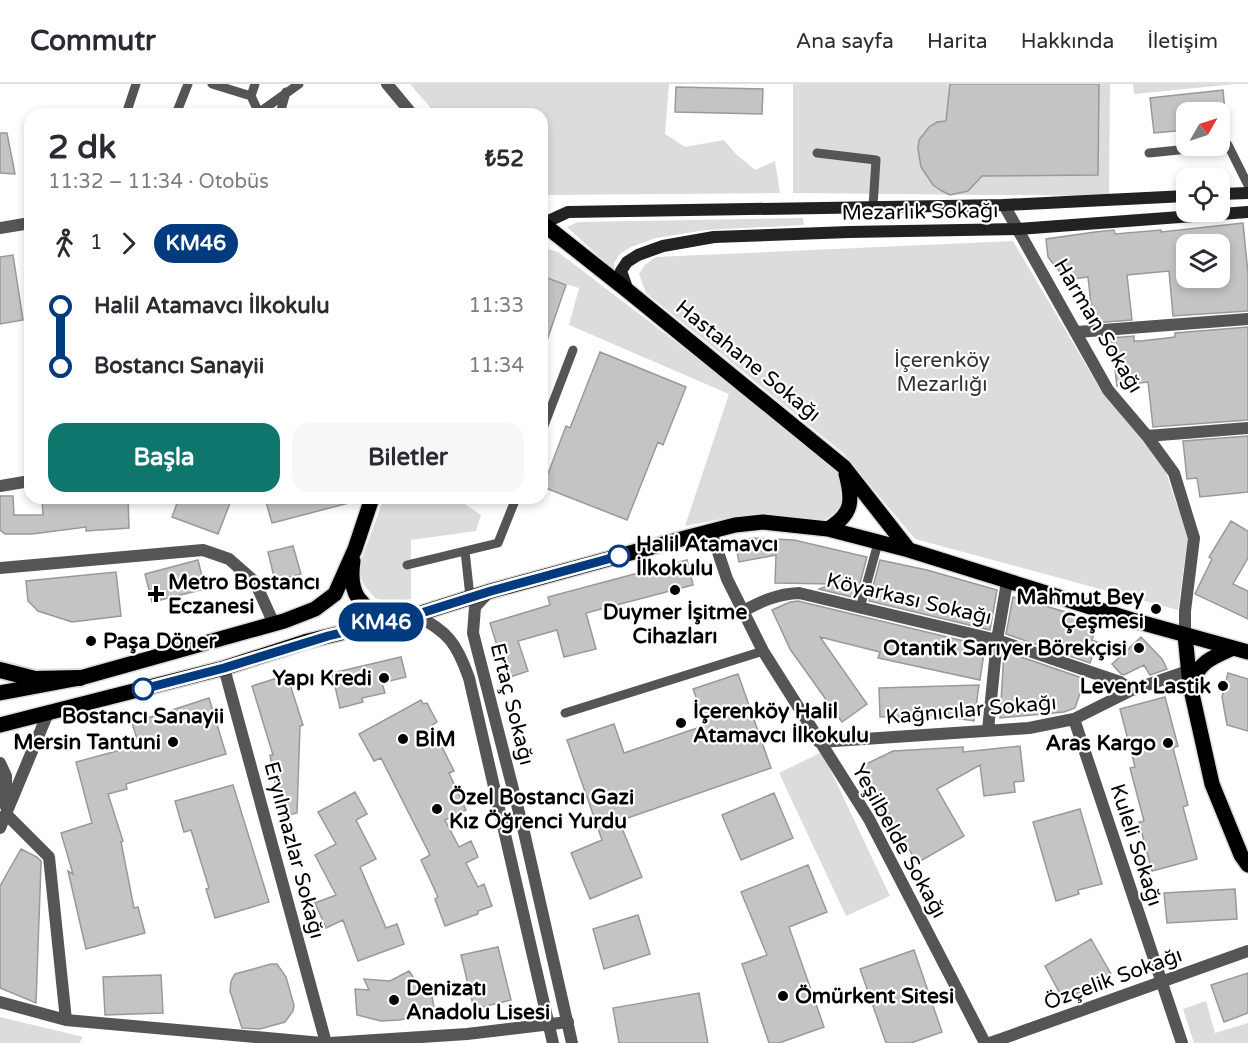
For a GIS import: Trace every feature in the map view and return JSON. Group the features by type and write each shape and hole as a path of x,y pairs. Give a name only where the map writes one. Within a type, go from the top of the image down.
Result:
{"highway":[{"path":"0,670 35,679 80,678"}],"main road":[{"path":"1230,194 1248,193"},
{"name":"Mezarlık Sokağı","path":"548,220 568,212 1004,205 1176,196"},
{"name":"Mezarlık Sokağı","path":"628,291 621,271 627,262 638,255 663,246 714,237 1018,229 1248,212"},
{"name":"Hastahane Sokağı","path":"548,228 844,467 909,550"},
{"path":"828,529 839,523 847,513 851,500 844,467"},
{"path":"0,693 80,678 274,624 315,609 335,594 355,549 370,504"},
{"path":"0,725 224,668 308,641 415,615 491,591 711,531 735,525 763,522 828,529 909,550 1007,582 1185,635 1248,651"},
{"path":"355,549 351,577 355,593 373,612 390,620"},
{"path":"1185,635 1189,678 1212,784 1241,855 1248,865"},
{"path":"1189,678 1209,659 1233,648"}],"street":[{"path":"387,84 407,108"},
{"name":"Harman Sokağı","path":"1004,205 1108,390 1147,436 1174,473 1194,538 1185,611 1185,635"},
{"path":"0,228 24,224"},
{"path":"1077,332 1248,319"},
{"path":"1147,436 1248,428"},
{"path":"0,486 24,482"},
{"name":"Yeşilbelde Sokağı","path":"711,531 727,579 763,651 869,819 985,1043"},
{"path":"0,568 203,550 229,559 255,582 274,624"},
{"path":"988,730 997,640 1007,582"},
{"name":"Ertaç Sokağı","path":"491,591 475,607 473,633 524,832 572,1043"},
{"name":"Köyarkası Sokağı","path":"743,611 766,598 799,593 997,640 1120,682 1132,690"},
{"name":"Ertaç Sokağı","path":"415,615 436,626 452,640 462,657 469,678 553,1043"},
{"name":"Eryılmazlar Sokağı","path":"224,668 326,1043"},
{"name":"Kağnıcılar Sokağı","path":"819,742 1029,728 1074,719 1132,690 1189,678"},
{"path":"0,828 48,713"},
{"name":"Kuleli Sokağı","path":"1074,719 1182,1043"},
{"path":"0,764 6,776 6,814 49,857 66,1020"},
{"name":"Özçelik Sokağı","path":"990,1043 1248,951"},
{"path":"0,1002 66,1020 270,1041 326,1043 467,1034 568,1022"}],"lane":[{"path":"128,108 136,84"},
{"path":"178,108 188,84"},
{"path":"212,84 251,96"},
{"path":"255,84 251,96 256,108"},
{"path":"265,108 298,84"},
{"path":"282,108 286,92"},
{"path":"1149,153 1227,145 1248,185"},
{"path":"817,153 876,160 873,206"},
{"path":"548,415 573,350"},
{"path":"407,565 498,543 514,504"},
{"path":"860,608 878,543"},
{"path":"465,551 470,597"},
{"path":"565,713 763,651"},
{"path":"545,1043 550,1025"}],"green space":[{"path":"410,84 669,84 665,134 685,147 724,140 755,170 775,161 780,193 549,195 548,108 431,108"},
{"path":"793,84 1110,84 1109,196 793,193"},
{"path":"1133,84 1236,84 1134,94"},
{"path":"803,218 804,225 706,230 656,238 631,247 620,254 614,263 616,272 567,227 578,222"},
{"name":"İçerenköy Mezarlığı","path":"1013,241 1099,387 1164,467 1188,537 1178,610 915,539 843,453 646,293 639,274 645,265 656,257"},
{"path":"548,249 558,252 752,400 836,469 845,494 835,512 825,519 818,520 764,514 685,526 729,394 569,325 579,288 548,279"},
{"path":"382,504 465,504 481,515 476,531 411,540 411,599 389,603 375,598 363,584 359,566"},
{"path":"822,752 890,896 846,916 779,773"},
{"path":"1206,1001 1215,1033 1248,1023 1248,1043 1194,1043 1183,1009"},
{"path":"0,1017 83,1037 79,1043 0,1043"}],"building":[{"path":"950,84 1099,84 1098,175 982,176 968,191 950,195 942,191 933,185 921,167 918,149 919,140 929,127 937,122 946,121"},
{"path":"676,87 763,89 762,114 675,112"},
{"path":"1223,90 1224,102 1176,102 1176,131 1154,133 1150,98"},
{"path":"0,133 7,133 15,174 0,173"},
{"path":"1243,223 1248,273 1248,311 1173,316 1169,271 1127,275 1132,320 1093,323 1088,277 1066,280 1048,257 1046,239 1114,230 1115,234 1161,230 1161,232"},
{"path":"13,255 23,320 0,324 0,257"},
{"path":"548,278 566,285 548,337"},
{"path":"1248,327 1248,420 1153,427 1148,382 1117,386 1111,338 1134,336 1134,341 1141,341 1175,337 1175,333"},
{"path":"600,352 686,387 663,445 658,442 627,520 548,489 548,474 566,426 570,428"},
{"path":"1248,436 1248,492 1200,497 1197,478 1187,479 1183,441"},
{"path":"0,496 13,496 14,515 43,515 42,504 128,504 129,528 86,531 86,527 32,534 5,534 0,530"},
{"path":"177,504 230,504 218,534 172,517"},
{"path":"267,504 345,504 272,523"},
{"path":"1231,521 1248,531 1248,558 1233,584 1248,591 1248,619 1195,594 1212,559 1209,557"},
{"path":"752,538 794,540 867,557 856,598 819,589 832,584 775,583 776,555 739,562 735,542"},
{"path":"293,546 301,574 275,581 268,552"},
{"path":"198,560 205,589 152,602 145,574"},
{"path":"687,560 693,585 586,613 596,649 564,657 557,630 518,641 528,671 507,678 490,623 550,605 548,597"},
{"path":"880,560 927,570 997,590 990,630 869,601"},
{"path":"116,572 121,616 72,622 38,611 28,601 26,581"},
{"path":"1013,597 1098,621 1092,640 1097,642 1090,663 1006,634"},
{"path":"798,601 985,646 980,680 878,658 880,652 820,637 867,704 842,722 790,649 772,610"},
{"path":"1141,637 1162,659 1167,669 1150,675 1144,665 1124,675 1121,674 1112,664"},
{"path":"1004,651 1085,679 1075,708 1064,712 1000,718"},
{"path":"401,657 406,677 382,683 385,693 362,698 363,702 340,708 332,673"},
{"path":"1228,673 1248,679 1248,731 1227,725 1222,697"},
{"path":"738,674 771,768 619,821 642,877 590,899 571,853 602,840 567,740 614,724 624,753 706,725 693,689"},
{"path":"287,675 303,725 300,726 297,813 281,817 270,755 273,755 252,686"},
{"path":"979,685 974,721 953,718 954,715 880,717 879,688"},
{"path":"1165,697 1178,746 1173,748 1188,805 1183,807 1197,859 1152,871 1139,822 1144,821 1130,768 1135,767 1120,709"},
{"path":"209,698 226,754 126,784 127,789 108,794 123,841 121,842 134,908 138,907 145,933 86,949 68,871 73,874 61,833 92,823 76,762 139,745 132,723"},
{"path":"421,700 423,704 427,703 437,722 432,725 433,729 454,771 449,773 466,810 445,820 459,847 471,841 478,857 466,863 478,887 484,884 492,906 478,911 478,914 445,926 435,899 438,897 421,860 430,855 381,758 374,761 359,734"},
{"path":"1020,746 1024,781 1014,782 1015,792 984,796 980,765 937,789 964,836 917,863 888,812 884,815 860,767 893,751 963,747 963,752"},
{"path":"233,785 269,902 215,918 206,889 209,888 191,830 184,832 175,801"},
{"path":"355,792 367,814 356,820 376,859 360,867 386,928 397,924 404,944 358,961 343,920 326,928 315,903 336,895 315,855 336,844 318,812"},
{"path":"774,793 793,838 741,860 722,815"},
{"path":"1080,809 1102,884 1078,890 1079,894 1056,901 1033,822"},
{"path":"21,849 41,861 36,1003 0,988 0,886"},
{"path":"808,865 827,912 789,927 824,1027 779,1043 769,1043 742,964 767,955 741,892"},
{"path":"1235,889 1237,919 1167,923 1164,893"},
{"path":"638,915 650,954 604,969 593,929"},
{"path":"1091,939 1111,974 1064,1001 1045,966"},
{"path":"498,947 511,1000 474,1009 461,955"},
{"path":"914,950 942,1032 911,1043 886,1043 860,969"},
{"path":"277,964 286,977 294,1005 293,1011 285,1022 260,1029 242,1028 230,991 231,981 235,974"},
{"path":"409,971 422,990 430,986 434,1007 416,1017 399,1020 381,1021 357,1015 355,989 369,990 364,979 390,981"},
{"path":"1248,973 1248,1013 1224,1022 1211,985"},
{"path":"161,975 163,1013 105,1015 103,977"},
{"path":"699,993 708,1043 619,1043 613,1008"}],"bus line":[{"name":"KM46","path":"143,689 224,668 308,641 415,615 491,591 619,556"}],"place":[{"name":"Halil Atamavcı İlkokulu","path":"619,556"},
{"name":"Duymer İşitme Cihazları","path":"675,590"},
{"name":"Metro Bostancı Eczanesi","path":"156,594"},
{"name":"Mahmut Bey Çeşmesi","path":"1156,609"},
{"name":"Paşa Döner","path":"91,641"},
{"name":"Otantik Sarıyer Börekçisi","path":"1139,648"},
{"name":"Yapı Kredi","path":"384,678"},
{"name":"Levent Lastik","path":"1223,686"},
{"name":"Bostancı Sanayii","path":"143,689"},
{"name":"İçerenköy Halil Atamavcı İlkokulu","path":"681,723"},
{"name":"BİM","path":"403,739"},
{"name":"Mersin Tantuni","path":"173,742"},
{"name":"Aras Kargo","path":"1168,743"},
{"name":"Özel Bostancı Gazi Kız Öğrenci Yurdu","path":"437,809"},
{"name":"Ömürkent Sitesi","path":"783,996"},
{"name":"Denizatı Anadolu Lisesi","path":"394,1000"}]}
